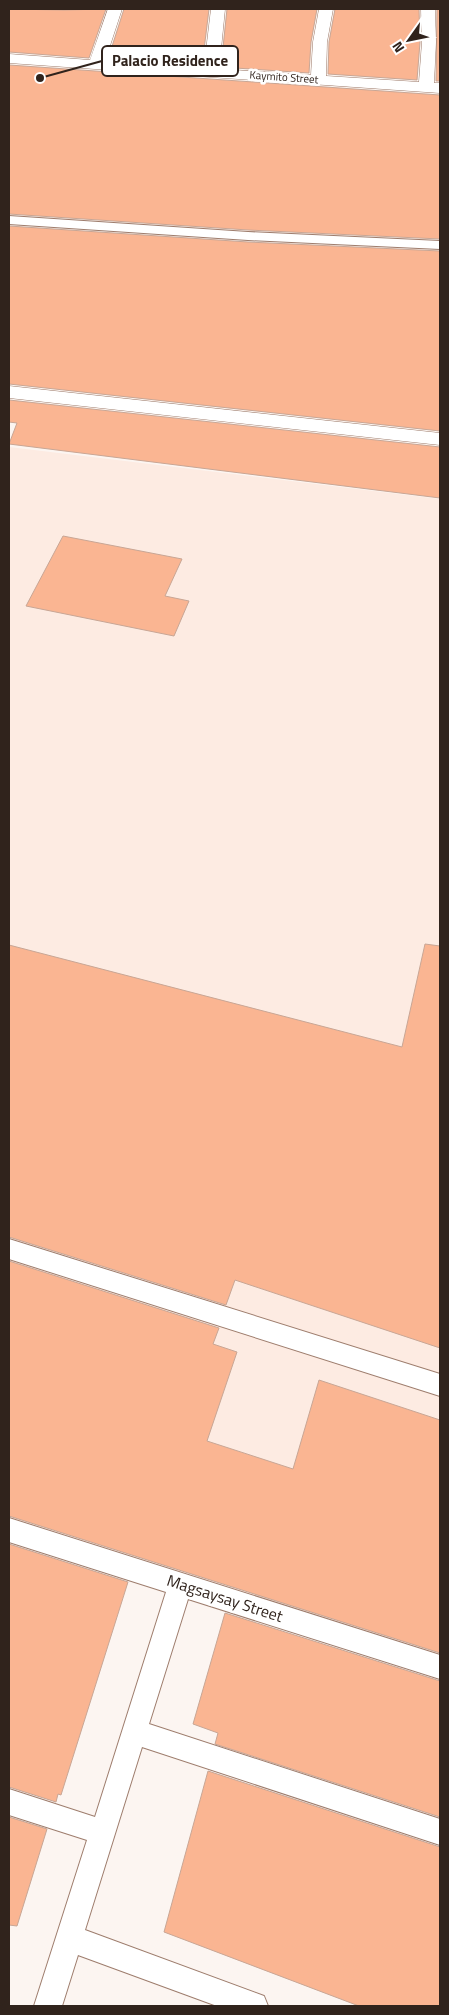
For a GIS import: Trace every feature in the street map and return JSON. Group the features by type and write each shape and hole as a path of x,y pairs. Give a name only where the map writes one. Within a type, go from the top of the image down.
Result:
{"street":[{"path":"96,64 115,9"},
{"path":"211,72 218,9"},
{"path":"318,80 320,42 326,9"},
{"path":"428,9 433,87"},
{"name":"Kaymito Street","path":"9,59 433,87"},
{"path":"9,392 440,439"}],"lane":[{"path":"9,220 248,236 440,245"},
{"path":"9,1249 440,1385"},
{"name":"Magsaysay Street","path":"9,1530 440,1667"},
{"path":"48,2006 101,1832 136,1732 181,1584"},
{"path":"136,1732 440,1832"},
{"path":"9,1802 101,1832"},
{"path":"70,1938 254,2006"}],"shaded area":[{"path":"9,447 440,499 440,1660 9,1521"}],"building":[{"path":"9,9 106,9 89,58 9,52"},
{"path":"124,9 209,9 202,66 108,59"},
{"path":"227,9 317,9 311,42 309,73 221,67"},
{"path":"335,9 419,9 420,42 417,80 328,74 329,42"},
{"path":"437,9 440,9 440,81 436,81"},
{"path":"9,65 440,95 440,239 248,230 9,214"},
{"path":"9,226 248,242 440,251 440,431 9,384"},
{"path":"9,400 440,447 440,498 9,444 17,423 9,422"},
{"path":"63,536 182,559 165,596 189,601 174,636 26,606"},
{"path":"425,944 440,946 440,1348 235,1280 226,1305 9,1237 9,945 402,1047"},
{"path":"9,1261 219,1328 213,1344 237,1352 207,1441 293,1469 319,1380 440,1420 440,1653 9,1516"},
{"path":"9,1544 128,1582 61,1795 58,1794 56,1802 9,1787"},
{"path":"225,1613 440,1681 440,1817 215,1744 218,1733 193,1724"},
{"path":"208,1771 440,1847 440,2006 359,2006 164,1932"},
{"path":"9,1817 47,1829 17,1926 9,1925"}],"place":[{"name":"Palacio Residence","path":"40,78"}]}
